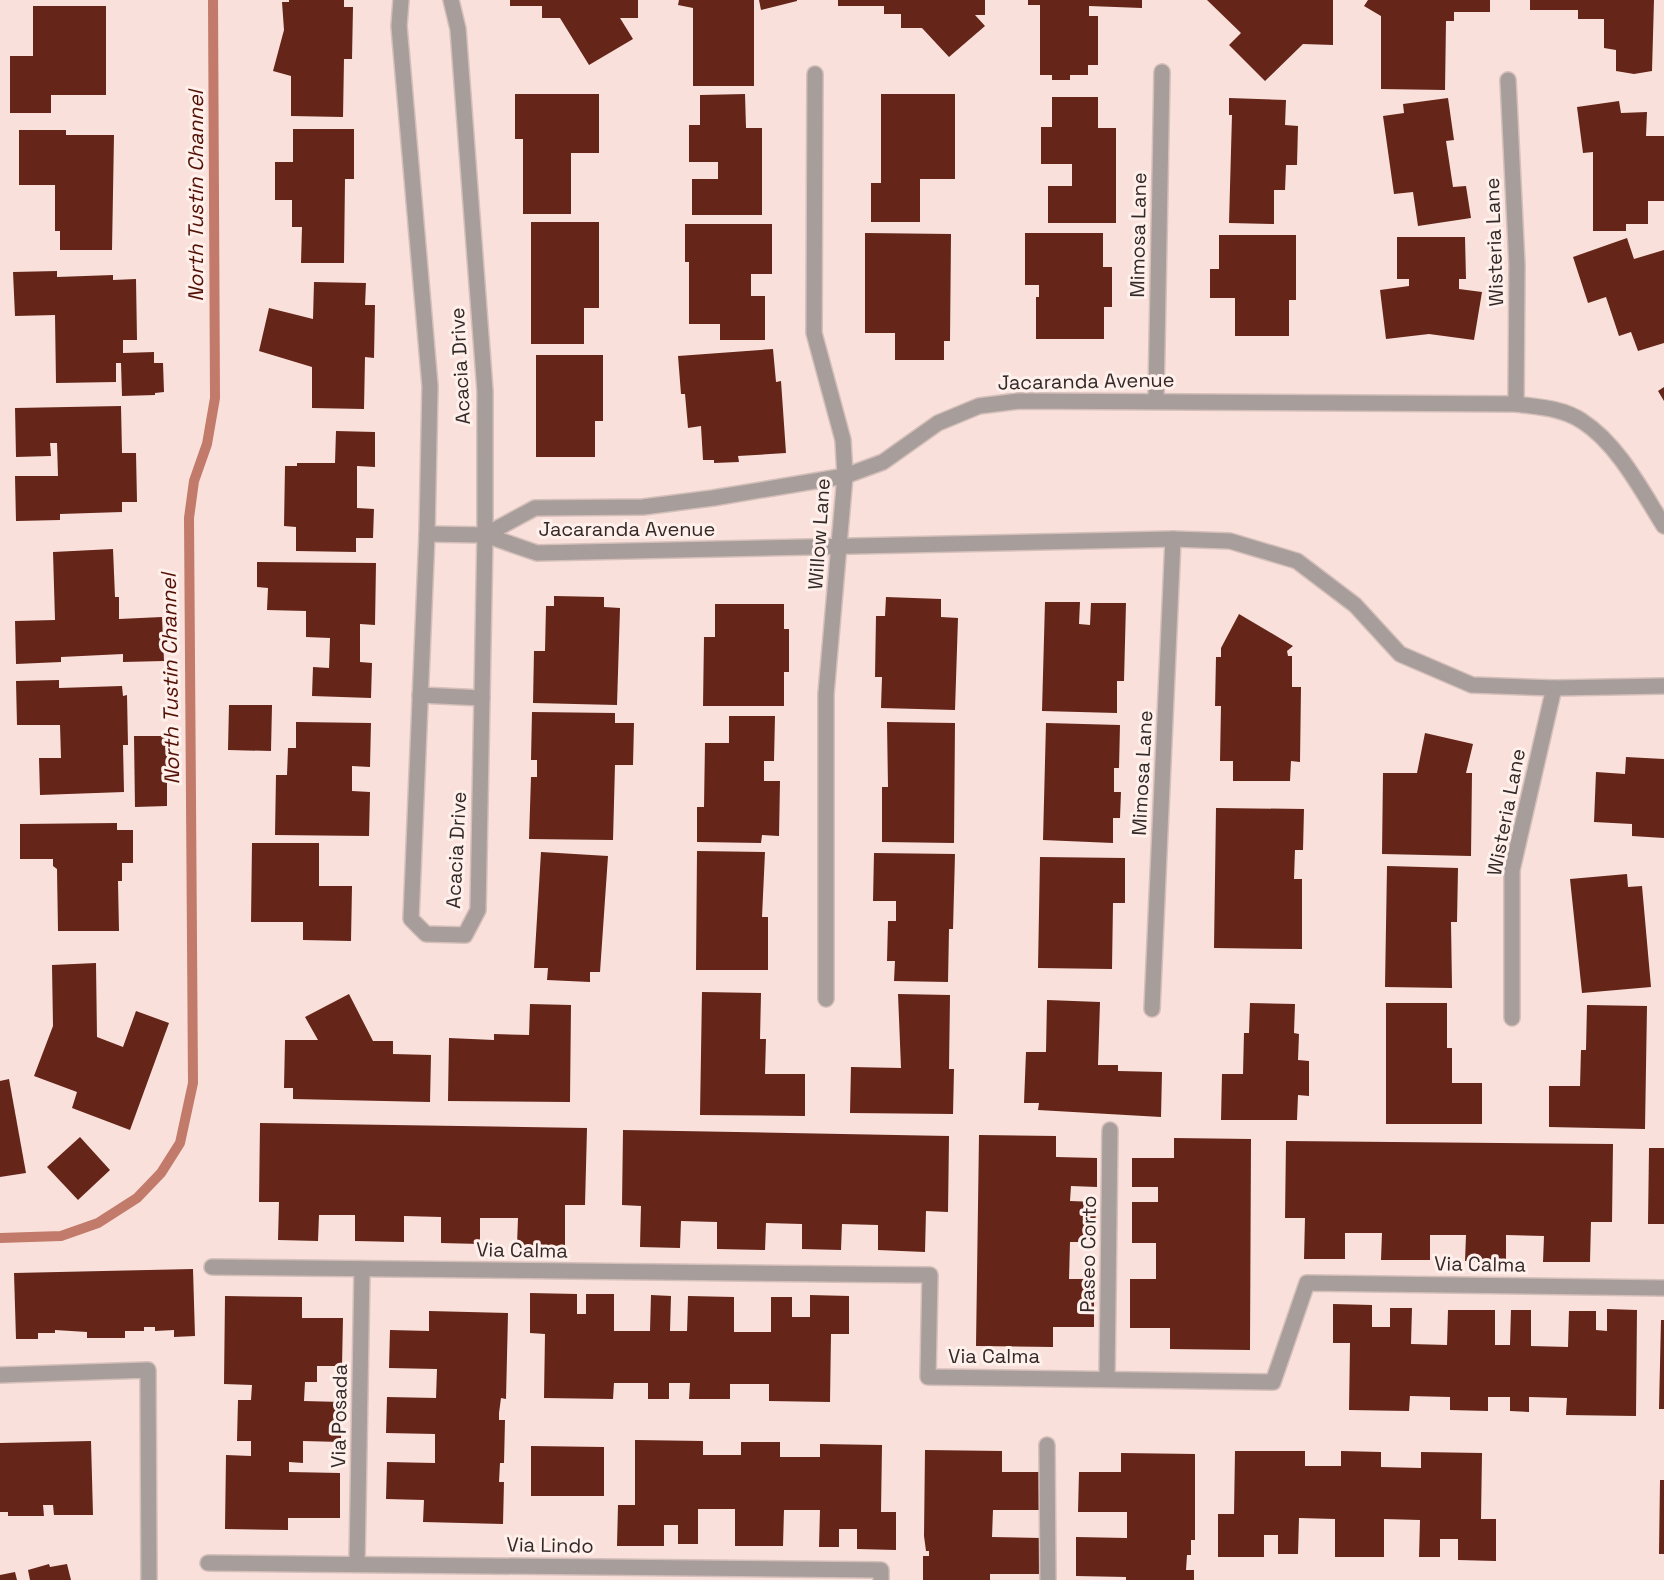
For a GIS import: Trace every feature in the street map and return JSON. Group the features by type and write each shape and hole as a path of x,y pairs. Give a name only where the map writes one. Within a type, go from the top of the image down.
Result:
{"street":[{"name":"Acacia Drive","path":"401,0 399,26 430,386 427,534 411,919 426,934 465,935 478,910 485,535 484,391 458,29 451,0"},
{"name":"Mimosa Lane","path":"1156,399 1162,72"},
{"name":"Willow Lane","path":"815,74 814,333 843,440 845,476 841,546 825,694 825,999"},
{"name":"Wisteria Lane","path":"1508,80 1517,265 1516,404"},
{"name":"Jacaranda Avenue","path":"485,535 535,508 643,507 714,498 845,476 883,462 938,423 979,406 1019,401 1156,399 1516,404 1553,409 1582,421 1620,458 1664,526"},
{"path":"427,534 485,535"},
{"name":"Jacaranda Avenue","path":"485,535 537,553 1173,539 1230,541 1297,561 1355,605 1400,654 1472,685 1554,688 1664,686"},
{"name":"Mimosa Lane","path":"1152,1009 1173,539"},
{"name":"Wisteria Lane","path":"1512,1018 1512,870 1554,688"},
{"path":"420,695 482,698"},
{"name":"Paseo Corto","path":"1107,1379 1110,1130"},
{"name":"Via Calma","path":"212,1267 930,1275 928,1377 1273,1382 1307,1283 1664,1288"},
{"name":"Via Posada","path":"357,1564 362,1269"},
{"path":"0,1375 148,1370 149,1580"},
{"path":"1047,1446 1048,1580"},
{"name":"Via Lindo","path":"208,1563 881,1570 881,1580"}],"building":[{"path":"289,0 344,0 344,7 353,7 352,59 344,59 343,117 291,116 291,76 273,71 284,30 282,2 289,2"},
{"path":"510,0 638,0 638,18 620,18 633,39 589,65 560,18 542,18 542,6 510,6"},
{"path":"679,0 754,0 754,86 693,86 693,8 678,5"},
{"path":"759,0 797,0 797,1 761,10"},
{"path":"838,0 985,0 985,15 975,15 985,26 949,57 922,28 901,28 901,14 884,14 884,6 838,6"},
{"path":"1028,0 1142,0 1142,8 1089,6 1089,16 1098,16 1098,65 1088,65 1088,75 1070,75 1070,80 1052,80 1052,75 1040,75 1040,5 1028,5"},
{"path":"1207,0 1333,0 1333,45 1303,44 1265,81 1229,45 1241,33"},
{"path":"1368,0 1490,0 1490,12 1454,12 1454,21 1446,21 1445,90 1381,89 1381,16 1364,6"},
{"path":"1530,0 1654,0 1652,71 1634,74 1616,71 1616,50 1604,48 1604,19 1578,19 1578,10 1530,10"},
{"path":"33,6 106,6 106,95 51,95 51,113 10,113 10,56 33,56"},
{"path":"515,94 599,94 599,153 571,153 571,214 523,214 523,139 515,139"},
{"path":"745,94 746,128 762,128 762,215 692,215 692,179 718,179 718,162 689,162 689,125 700,125 700,95"},
{"path":"881,94 955,94 955,179 920,179 920,222 871,222 871,183 881,183"},
{"path":"1052,97 1098,97 1098,128 1116,128 1116,223 1048,223 1048,186 1072,186 1072,164 1041,164 1041,127 1052,127"},
{"path":"1229,98 1286,100 1285,125 1298,126 1297,165 1286,165 1285,190 1274,190 1274,224 1229,223 1232,115 1229,115"},
{"path":"1448,98 1454,140 1446,141 1453,187 1466,186 1471,218 1418,226 1413,192 1394,194 1383,116 1404,113 1403,104"},
{"path":"1619,101 1621,113 1647,112 1646,136 1664,136 1664,201 1648,201 1648,224 1626,224 1626,231 1593,231 1593,152 1583,153 1577,107"},
{"path":"293,129 354,129 354,179 345,179 344,263 301,263 302,227 292,227 292,200 275,200 275,162 293,162"},
{"path":"19,130 66,130 66,135 114,135 112,250 60,250 60,231 55,231 55,185 19,185"},
{"path":"531,222 599,222 599,308 584,308 584,344 531,344"},
{"path":"685,224 772,224 772,274 751,274 751,296 765,296 765,340 720,340 720,324 689,324 689,262 685,262"},
{"path":"865,233 951,234 950,341 944,341 944,360 895,360 895,333 865,333"},
{"path":"1025,233 1103,233 1103,267 1112,267 1112,307 1104,307 1104,339 1036,339 1036,297 1039,297 1039,285 1025,285"},
{"path":"1219,235 1296,235 1296,300 1289,300 1289,336 1235,336 1235,298 1210,298 1210,269 1219,269"},
{"path":"1397,237 1465,237 1466,279 1459,279 1459,289 1482,292 1474,340 1429,334 1386,339 1380,290 1409,286 1409,279 1397,279"},
{"path":"1627,238 1634,259 1664,250 1664,343 1638,351 1631,332 1619,336 1606,297 1588,303 1573,257"},
{"path":"57,271 57,277 113,275 113,280 136,279 137,340 123,340 123,353 154,352 154,363 163,363 164,392 155,393 155,395 122,396 121,363 116,363 116,382 56,383 55,315 15,316 13,272"},
{"path":"314,282 366,283 365,305 375,305 374,358 365,357 364,409 312,408 312,367 259,351 269,308 313,319"},
{"path":"773,349 776,382 781,381 786,453 738,456 739,462 714,463 714,460 703,460 701,426 688,428 685,394 681,394 678,356"},
{"path":"536,355 603,355 603,421 595,421 595,457 536,457"},
{"path":"1664,387 1664,401 1658,391"},
{"path":"121,406 122,453 136,453 137,502 122,502 122,512 60,514 60,520 16,521 15,476 58,476 57,443 50,443 51,456 16,457 15,408"},
{"path":"336,431 375,432 375,467 357,466 357,508 374,509 373,538 356,538 356,552 296,551 296,527 284,526 285,466 297,466 297,463 335,463"},
{"path":"113,549 115,597 119,597 119,619 162,617 164,661 123,662 123,654 61,657 61,662 16,664 15,621 55,620 53,552"},
{"path":"257,562 376,563 375,625 360,624 360,662 372,663 371,698 312,696 313,667 329,668 330,638 306,637 306,611 267,610 268,588 257,587"},
{"path":"554,596 604,597 604,607 620,608 617,705 533,703 534,651 545,651 546,606 554,606"},
{"path":"886,597 941,599 941,617 958,618 955,710 881,708 882,677 875,677 876,616 885,616"},
{"path":"1045,602 1080,602 1079,624 1090,625 1091,603 1126,603 1124,681 1117,681 1117,713 1042,711"},
{"path":"715,604 784,604 784,629 789,629 789,672 784,672 784,706 703,706 704,637 715,637"},
{"path":"1239,614 1293,646 1287,651 1288,656 1292,656 1292,687 1301,687 1300,762 1291,761 1290,781 1233,781 1233,761 1220,761 1221,706 1215,706 1216,657 1221,657 1221,648"},
{"path":"59,680 59,688 122,686 123,696 127,695 128,745 123,745 124,792 40,795 39,758 61,758 60,725 17,725 16,681"},
{"path":"229,705 272,705 271,751 228,750"},
{"path":"532,712 615,713 615,723 634,723 633,765 615,765 613,840 529,839 531,777 537,777 537,760 531,760"},
{"path":"729,716 775,716 774,761 764,761 764,781 780,781 779,836 762,835 761,843 697,842 697,807 704,807 705,743 729,743"},
{"path":"296,722 371,723 370,767 352,766 352,791 370,792 369,836 275,835 276,775 287,775 288,748 296,748"},
{"path":"887,722 955,723 954,843 882,842 882,787 888,787"},
{"path":"1046,723 1120,725 1119,768 1114,768 1114,792 1121,792 1120,818 1113,818 1113,843 1043,840"},
{"path":"1425,733 1473,744 1466,773 1472,773 1471,856 1382,854 1383,773 1417,773"},
{"path":"134,736 167,736 167,806 135,807"},
{"path":"1626,757 1664,759 1664,838 1632,836 1632,824 1594,822 1596,772 1625,774"},
{"path":"1216,808 1304,809 1303,850 1295,850 1294,879 1302,879 1302,949 1214,948"},
{"path":"117,823 117,830 133,830 133,863 122,863 122,881 118,881 119,931 58,931 57,869 53,866 53,859 20,859 20,824"},
{"path":"252,843 319,843 319,886 352,886 351,941 303,940 303,922 251,922"},
{"path":"697,851 765,852 762,917 768,917 768,970 696,970"},
{"path":"541,852 608,856 600,972 590,972 590,982 547,980 548,968 534,968"},
{"path":"874,853 955,854 953,929 949,929 948,982 894,981 895,961 887,961 888,921 896,921 896,901 873,901"},
{"path":"1040,857 1125,858 1125,903 1113,903 1112,969 1038,968"},
{"path":"1387,866 1458,868 1457,922 1451,922 1452,988 1385,987"},
{"path":"1627,874 1628,887 1642,886 1651,987 1582,993 1570,879"},
{"path":"96,963 97,1037 123,1047 136,1011 169,1023 130,1130 72,1108 77,1092 34,1076 53,1026 52,965"},
{"path":"702,992 761,993 760,1039 766,1039 765,1074 805,1074 805,1116 700,1115"},
{"path":"349,994 373,1041 393,1041 393,1054 431,1055 430,1102 293,1099 293,1088 284,1088 285,1040 318,1040 305,1017"},
{"path":"898,994 950,995 949,1069 954,1069 953,1114 850,1113 851,1067 901,1068"},
{"path":"1047,1000 1100,1002 1098,1065 1118,1065 1118,1071 1162,1072 1161,1117 1038,1110 1039,1103 1024,1103 1026,1052 1046,1052"},
{"path":"1250,1003 1295,1004 1294,1033 1299,1034 1298,1060 1309,1061 1309,1096 1298,1095 1297,1120 1221,1120 1222,1074 1243,1074 1244,1033 1249,1033"},
{"path":"1386,1003 1447,1003 1447,1048 1452,1048 1452,1083 1482,1083 1482,1124 1386,1124"},
{"path":"530,1004 571,1005 570,1102 448,1101 449,1038 494,1040 494,1034 529,1035"},
{"path":"1587,1005 1647,1006 1645,1129 1549,1127 1549,1086 1580,1086 1581,1050 1586,1050"},
{"path":"9,1079 26,1173 0,1177 0,1081"},
{"path":"260,1123 587,1128 585,1205 565,1205 565,1246 517,1245 518,1218 480,1218 480,1244 441,1243 441,1217 404,1216 404,1242 355,1241 355,1215 319,1215 318,1241 278,1240 279,1202 259,1202"},
{"path":"623,1130 949,1136 948,1212 926,1211 925,1252 878,1250 878,1225 842,1224 841,1250 802,1249 802,1224 766,1223 765,1250 717,1249 717,1222 681,1221 680,1248 640,1247 641,1206 622,1205"},
{"path":"979,1135 1056,1136 1056,1157 1097,1158 1097,1187 1071,1186 1070,1201 1096,1202 1095,1242 1070,1242 1069,1279 1094,1279 1094,1327 1053,1327 1053,1347 976,1346"},
{"path":"80,1137 110,1170 78,1200 47,1167"},
{"path":"1174,1138 1251,1139 1250,1350 1170,1349 1170,1328 1130,1328 1130,1279 1156,1279 1156,1243 1132,1243 1132,1202 1158,1202 1158,1187 1132,1187 1132,1158 1174,1158"},
{"path":"1286,1141 1613,1144 1612,1222 1591,1222 1590,1262 1543,1262 1544,1236 1506,1235 1506,1262 1465,1261 1466,1235 1430,1235 1430,1260 1381,1260 1382,1233 1345,1233 1345,1259 1304,1259 1305,1218 1285,1218"},
{"path":"1649,1148 1664,1148 1664,1224 1648,1224"},
{"path":"193,1269 195,1336 174,1337 174,1330 155,1331 155,1327 144,1327 144,1331 125,1331 125,1338 87,1338 87,1332 55,1330 55,1333 38,1333 38,1339 16,1339 14,1273"},
{"path":"530,1293 577,1294 577,1314 586,1314 586,1294 614,1294 614,1331 650,1331 651,1295 671,1296 670,1331 687,1331 688,1296 734,1297 734,1332 771,1332 771,1297 792,1297 792,1317 810,1317 810,1295 849,1296 849,1334 831,1334 830,1402 769,1401 769,1384 730,1384 730,1399 689,1399 690,1383 669,1383 669,1399 648,1399 648,1383 614,1383 613,1399 544,1398 545,1334 530,1333"},
{"path":"225,1296 302,1297 302,1318 343,1318 342,1366 317,1366 317,1382 305,1382 304,1401 341,1402 341,1442 303,1441 303,1463 289,1462 289,1472 340,1473 340,1518 288,1518 288,1530 225,1529 226,1455 251,1456 251,1441 237,1441 238,1400 251,1400 252,1385 224,1384"},
{"path":"1333,1304 1372,1305 1372,1327 1390,1327 1390,1308 1412,1308 1411,1344 1447,1345 1448,1310 1495,1310 1495,1345 1510,1345 1511,1310 1531,1310 1531,1346 1568,1347 1569,1311 1596,1311 1596,1330 1607,1331 1607,1309 1637,1310 1636,1416 1566,1415 1567,1398 1529,1397 1529,1412 1510,1411 1510,1397 1488,1397 1488,1411 1450,1410 1450,1397 1410,1396 1409,1411 1349,1410 1350,1343 1333,1343"},
{"path":"429,1311 508,1313 506,1399 501,1398 499,1413 499,1420 505,1420 504,1463 500,1463 499,1482 504,1482 503,1524 423,1522 424,1500 386,1499 387,1462 435,1463 435,1434 386,1433 387,1397 436,1398 437,1369 389,1368 390,1330 429,1331"},
{"path":"1661,1320 1664,1320 1664,1409 1659,1409"},
{"path":"635,1440 703,1441 703,1455 741,1455 741,1442 780,1442 780,1457 820,1457 820,1444 882,1445 881,1512 896,1512 896,1550 857,1549 857,1529 839,1529 839,1547 819,1547 820,1510 784,1510 783,1546 735,1546 735,1509 698,1509 698,1544 678,1544 678,1525 664,1525 664,1546 617,1546 618,1505 635,1505"},
{"path":"91,1441 93,1515 54,1515 53,1505 43,1505 44,1516 8,1516 8,1512 0,1512 0,1443"},
{"path":"531,1446 604,1447 604,1496 531,1496"},
{"path":"925,1450 1002,1451 1002,1472 1043,1472 1042,1510 993,1510 992,1537 1041,1538 1040,1574 990,1574 990,1580 923,1580 923,1556 929,1556 924,1536"},
{"path":"1235,1451 1305,1451 1305,1466 1341,1466 1341,1451 1381,1452 1381,1467 1421,1468 1421,1452 1482,1453 1481,1519 1496,1519 1496,1561 1458,1560 1458,1539 1440,1539 1440,1557 1419,1557 1420,1520 1384,1519 1384,1557 1335,1557 1335,1519 1299,1518 1298,1554 1278,1554 1278,1535 1264,1535 1264,1557 1218,1557 1218,1514 1234,1514"},
{"path":"1121,1453 1195,1454 1195,1540 1191,1540 1191,1555 1187,1555 1186,1570 1194,1570 1194,1580 1126,1580 1126,1577 1076,1576 1076,1537 1127,1538 1127,1512 1078,1512 1079,1472 1121,1472"},
{"path":"1660,1480 1664,1480 1664,1554 1659,1554"},
{"path":"49,1564 50,1567 67,1564 71,1580 30,1580 28,1570"},
{"path":"15,1572 17,1580 0,1580 0,1575"}],"waterway":[{"name":"North Tustin Channel","path":"0,1238 61,1236 98,1223 137,1198 161,1173 180,1143 193,1083 189,518 194,481 207,444 215,398 213,0"}]}
